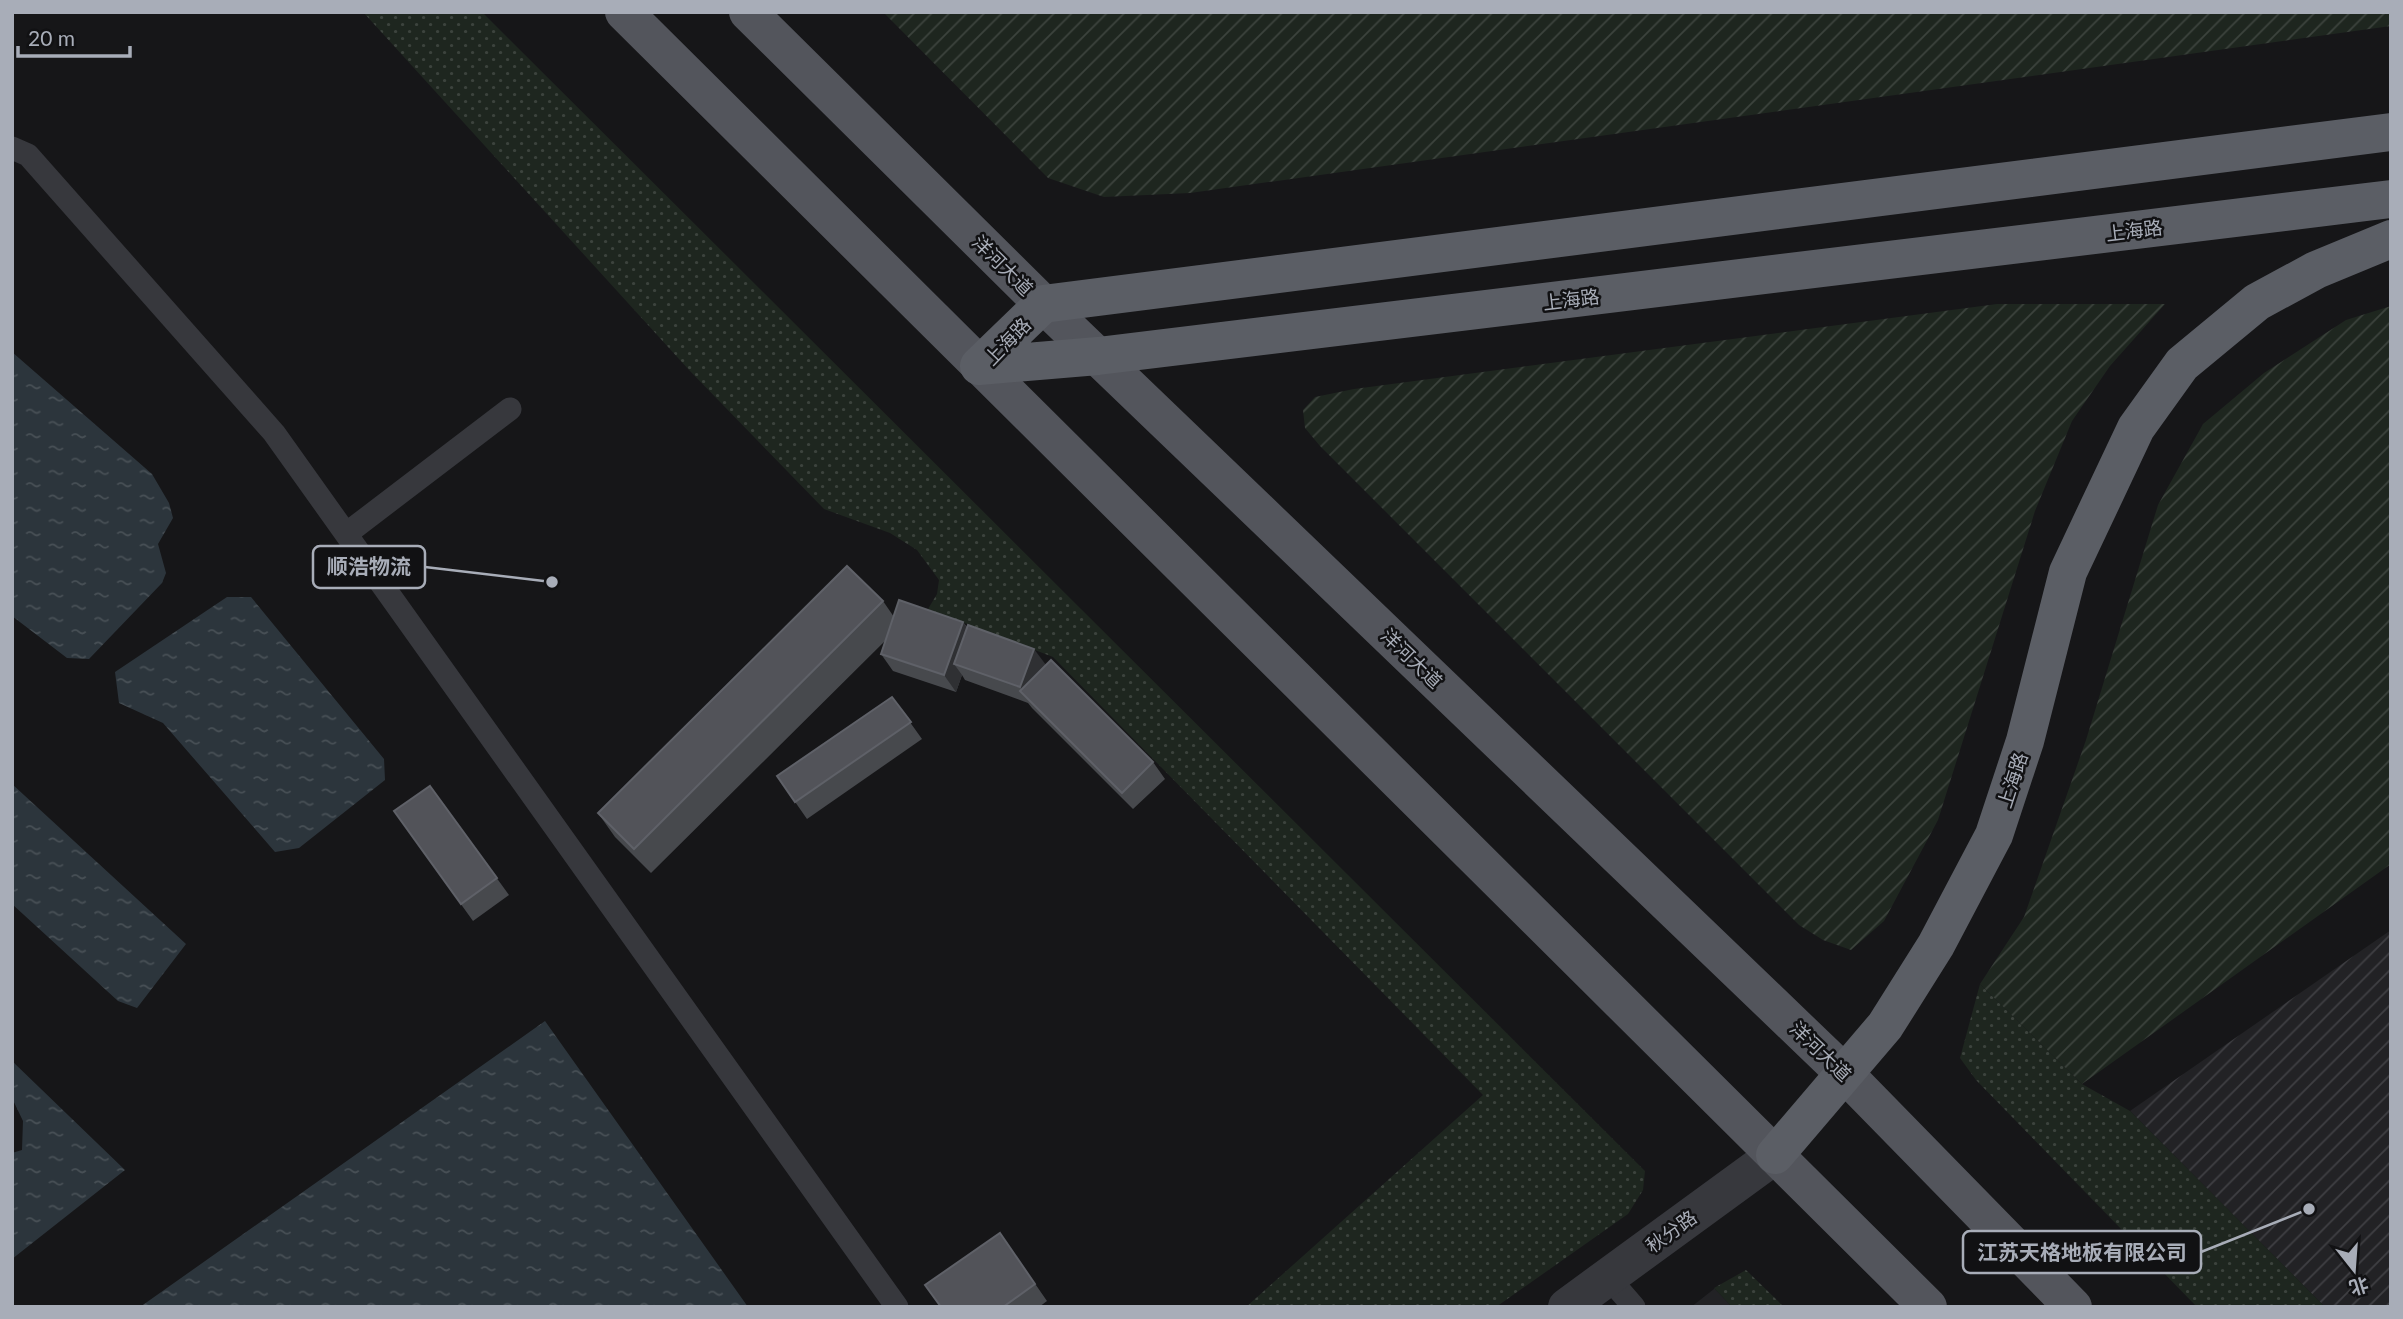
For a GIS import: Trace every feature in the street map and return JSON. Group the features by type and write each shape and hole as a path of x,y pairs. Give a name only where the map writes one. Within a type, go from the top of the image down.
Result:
{"highway":[{"name":"上海路","path":"979,366 1043,304 2391,132"},
{"name":"上海路","path":"979,366 1098,356 2391,198"},
{"name":"上海路","path":"1775,1156 1885,1027 1936,945 1994,835 2025,741 2068,572 2136,428 2182,364 2258,302 2316,270 2391,239"}],"main road":[{"path":"624,12 1928,1307"},
{"name":"洋河大道","path":"748,12 1043,304 1846,1075 2073,1307"}],"street":[{"name":"秋分路","path":"1567,1307 1775,1156"}],"lane":[{"path":"12,148 28,155 274,433 897,1307"},
{"path":"346,534 510,410"},
{"path":"1608,1278 1634,1307"}],"shaded area":[{"path":"363,12 482,12 1645,1171 1643,1190 1628,1214 1496,1307 1246,1307 1483,1095 1053,657 928,609 937,594 939,580 917,550 890,533 824,509 689,370"},
{"path":"883,12 2391,12 2391,26 1190,193 1104,197 1048,178"},
{"path":"1997,304 2165,304 2110,366 2072,421 2035,511 1938,820 1884,921 1851,950 1823,940 1799,925 1305,428 1303,410 1315,397 1354,389"},
{"path":"2391,306 2391,864 2082,1084 1980,984 2024,917 2086,740 2158,505 2203,424 2264,373 2346,320"},
{"path":"2391,930 2391,1307 2325,1307 2130,1111"},
{"path":"1980,984 2082,1084 2130,1111 2325,1307 2197,1307 1976,1080 1960,1058"},
{"path":"1746,1270 1784,1307 1732,1307 1714,1288"},
{"path":"1714,1289 1732,1307 1691,1307"}],"water":[{"path":"12,352 152,474 169,503 173,518 158,544 166,573 162,583 89,659 67,658 12,616"},
{"path":"227,597 251,597 384,759 385,780 299,848 275,852 163,723 119,703 115,672"},
{"path":"12,784 186,944 137,1008 118,1001 12,904"},
{"path":"545,1021 748,1307 140,1307"},
{"path":"12,1061 125,1170 12,1259 12,1153 22,1150 23,1121 12,1098"}],"building":[{"path":"847,566 883,601 634,849 598,813"},
{"path":"899,600 963,622 944,675 881,654"},
{"path":"968,625 1034,649 1020,687 954,664"},
{"path":"1051,660 1153,762 1122,793 1020,691"},
{"path":"892,697 911,722 795,802 777,776"},
{"path":"430,786 497,878 461,904 394,811"},
{"path":"1000,1233 1035,1284 1003,1307 941,1307 925,1285"}],"place":[{"name":"顺浩物流","path":"552,582"},
{"name":"江苏天格地板有限公司","path":"2309,1209"}]}
